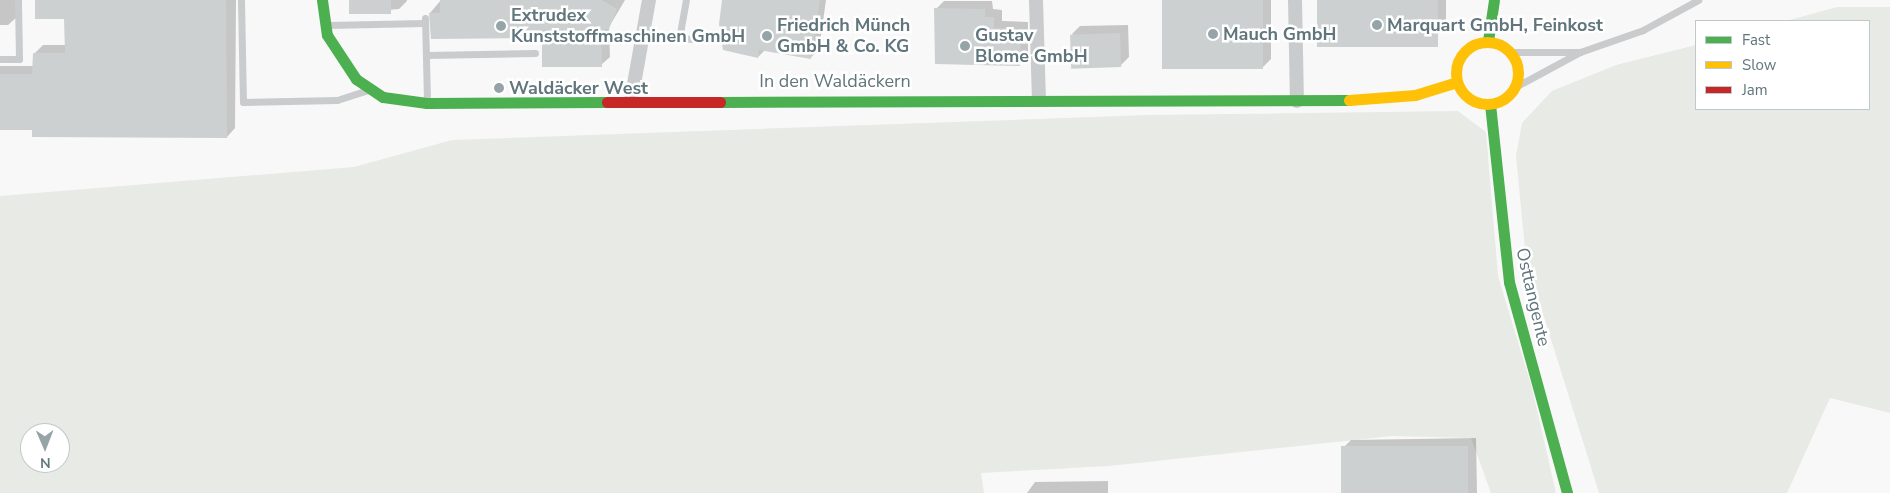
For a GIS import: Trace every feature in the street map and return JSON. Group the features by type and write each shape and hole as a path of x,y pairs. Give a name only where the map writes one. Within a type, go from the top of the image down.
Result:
{"street":[{"name":"In den Waldäckern","path":"322,0 324,25 342,64 368,90 393,100 427,103 1039,100 1297,101 1395,98 1457,82"},
{"path":"631,101 649,0"},
{"path":"1036,0 1039,100"},
{"path":"1296,0 1297,101"},
{"path":"1488,41 1494,0"},
{"path":"1488,41 1511,52 1518,67 1515,87 1490,104 1466,96 1457,82 1456,72 1464,52 1488,41"},
{"name":"Osttangente","path":"1490,104 1509,282 1567,493"}],"lane":[{"path":"0,60 19,59 18,0"},
{"path":"241,0 242,102 337,100 368,90"},
{"path":"680,38 686,0"},
{"path":"1515,87 1580,52 1643,30 1698,0"},
{"path":"324,25 425,21 427,103"},
{"path":"642,36 710,40"},
{"path":"1511,52 1580,52"},
{"path":"426,55 535,53"}],"shaded area":[{"path":"1837,7 1890,7 1890,413 1830,398 1787,493 1599,493 1526,259 1516,156 1522,123 1552,91 1616,65 1695,45 1695,110 1870,110 1870,20 1790,20"},
{"path":"1458,111 1486,132 1498,276 1532,388 1556,493 1491,493 1471,438 1392,436 1109,466 981,473 984,493 0,493 0,196 354,167 452,140 1148,115"}],"building":[{"path":"35,0 226,0 227,138 32,137 32,130 0,130 0,74 32,74 33,53 65,53 64,19 35,19"},
{"path":"349,0 391,0 391,14 349,14"},
{"name":"Extrudex Kunststoffmaschinen GmbH","path":"440,0 602,0 617,9 609,29 601,30 602,67 542,67 542,38 431,39 429,13 440,13"},
{"path":"722,0 820,0 811,59 759,50 758,58 723,50 719,24"},
{"name":"Mauch GmbH","path":"1162,0 1263,0 1263,69 1162,69"},
{"name":"Marquart GmbH, Feinkost","path":"1317,0 1438,0 1438,47 1317,47"},
{"name":"Gustav Blome GmbH","path":"934,8 985,9 985,17 994,17 994,28 1021,29 1020,66 935,64"},
{"path":"1120,33 1121,67 1071,69 1070,35"},
{"path":"1341,446 1468,446 1468,493 1341,493"}],"traffic: fast":[{"path":"322,0 327,35 356,79 383,97 427,103 607,102"},
{"path":"1488,41 1494,0"},
{"path":"720,102 1349,100"},
{"path":"1490,104 1509,282 1567,493"}],"traffic: slow":[{"path":"1487,42 1499,44 1509,51 1516,61 1518,73 1516,85 1509,95 1499,102 1487,104 1475,102 1465,95 1458,85 1456,73 1458,61 1465,51 1475,44 1487,42"},
{"path":"1349,100 1415,95 1457,82"}],"traffic: jam":[{"path":"607,102 720,102"}],"place":[{"name":"Marquart GmbH, Feinkost","path":"1377,25"},
{"name":"Extrudex Kunststoffmaschinen GmbH","path":"501,26"},
{"name":"Mauch GmbH","path":"1213,34"},
{"name":"Friedrich Münch GmbH & Co. KG","path":"767,36"},
{"name":"Gustav Blome GmbH","path":"965,46"},
{"name":"Waldäcker West","path":"499,88"}]}
